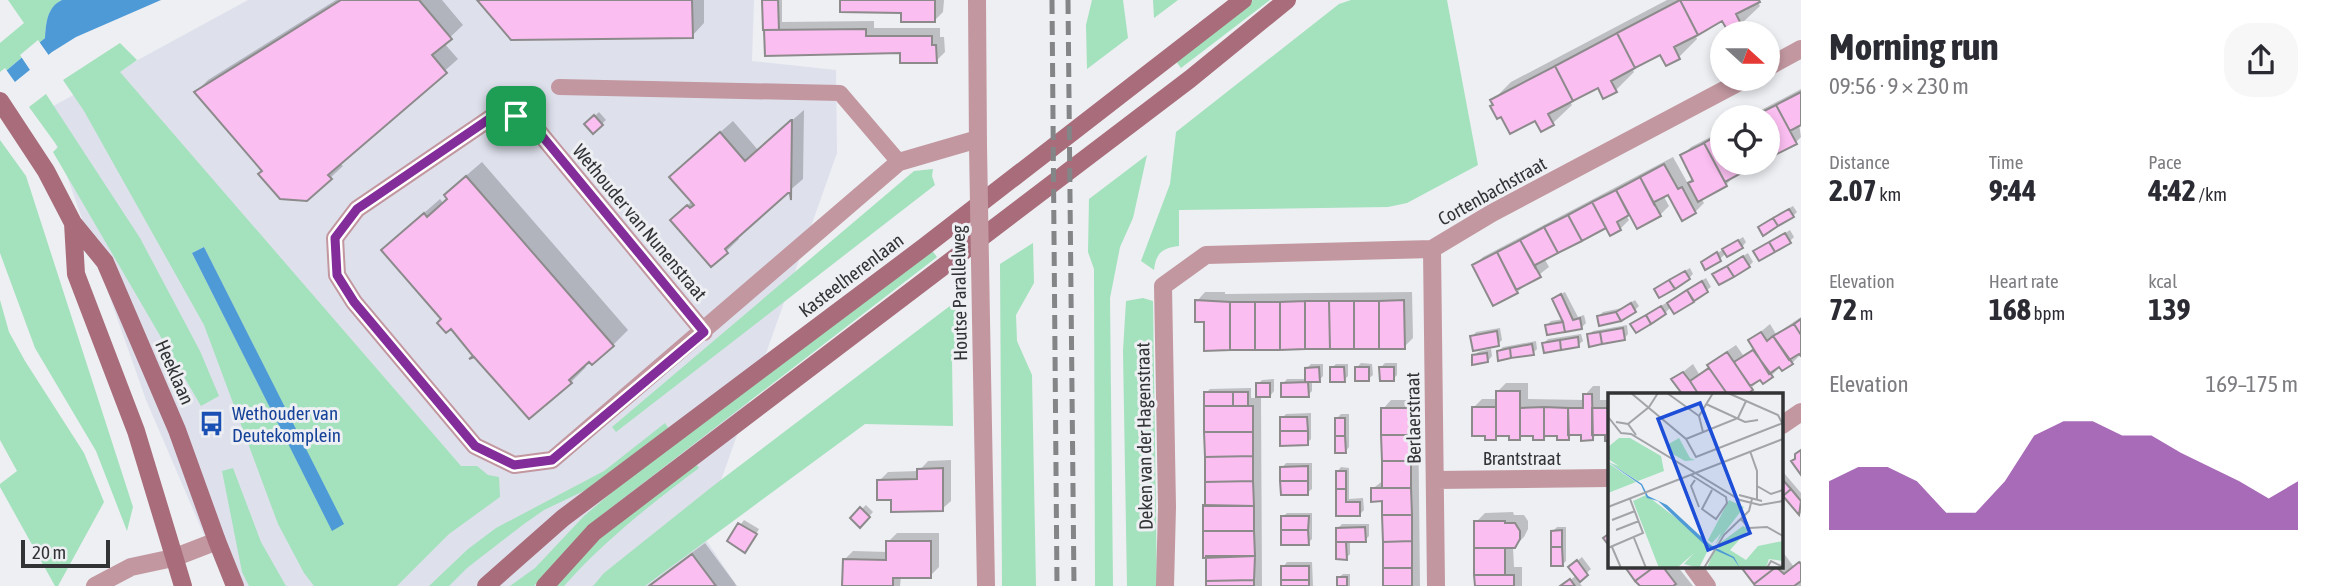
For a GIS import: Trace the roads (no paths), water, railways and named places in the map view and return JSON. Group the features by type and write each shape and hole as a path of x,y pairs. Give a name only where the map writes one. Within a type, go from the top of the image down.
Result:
{"main road":[{"name":"Kasteelherenlaan","path":"486,586 563,518 924,247 1243,0"},
{"path":"545,586 594,532 1190,79 1287,0"},
{"name":"Heeklaan","path":"0,101 46,171 73,223 105,262 177,430 235,586"},
{"name":"Heeklaan","path":"73,223 76,274 136,431 183,586"}],"street":[{"name":"Houtse Parallelweg","path":"977,0 985,586"},
{"path":"1780,61 1801,50"},
{"name":"Cortenbachstraat","path":"1163,286 1206,255 1432,249 1492,213 1722,91"},
{"name":"Wethouder van Nunenstraat","path":"704,332 538,131 516,116 495,115 357,209 335,238 337,275 354,302 475,446 514,465 552,460 704,332 900,162 978,143"},
{"name":"Berlaerstraat","path":"1432,249 1436,586"},
{"name":"Deken van der Hagenstraat","path":"1163,286 1167,507 1165,586"},
{"path":"1784,424 1801,412"},
{"name":"Brantstraat","path":"1435,480 1608,478"},
{"path":"95,586 131,567 173,558 217,541"},
{"path":"1694,568 1707,586"}],"lane":[{"path":"559,87 840,93 900,162"}],"water":[{"path":"62,0 161,0 76,37 52,52 0,94 0,76 45,38 50,11"},
{"path":"204,247 344,524 332,531 192,253"}],"railway":[{"path":"1052,0 1057,586"},
{"path":"1068,0 1074,586"}],"place":[{"name":"Wethouder van Deutekomplein","path":"212,424"}]}
